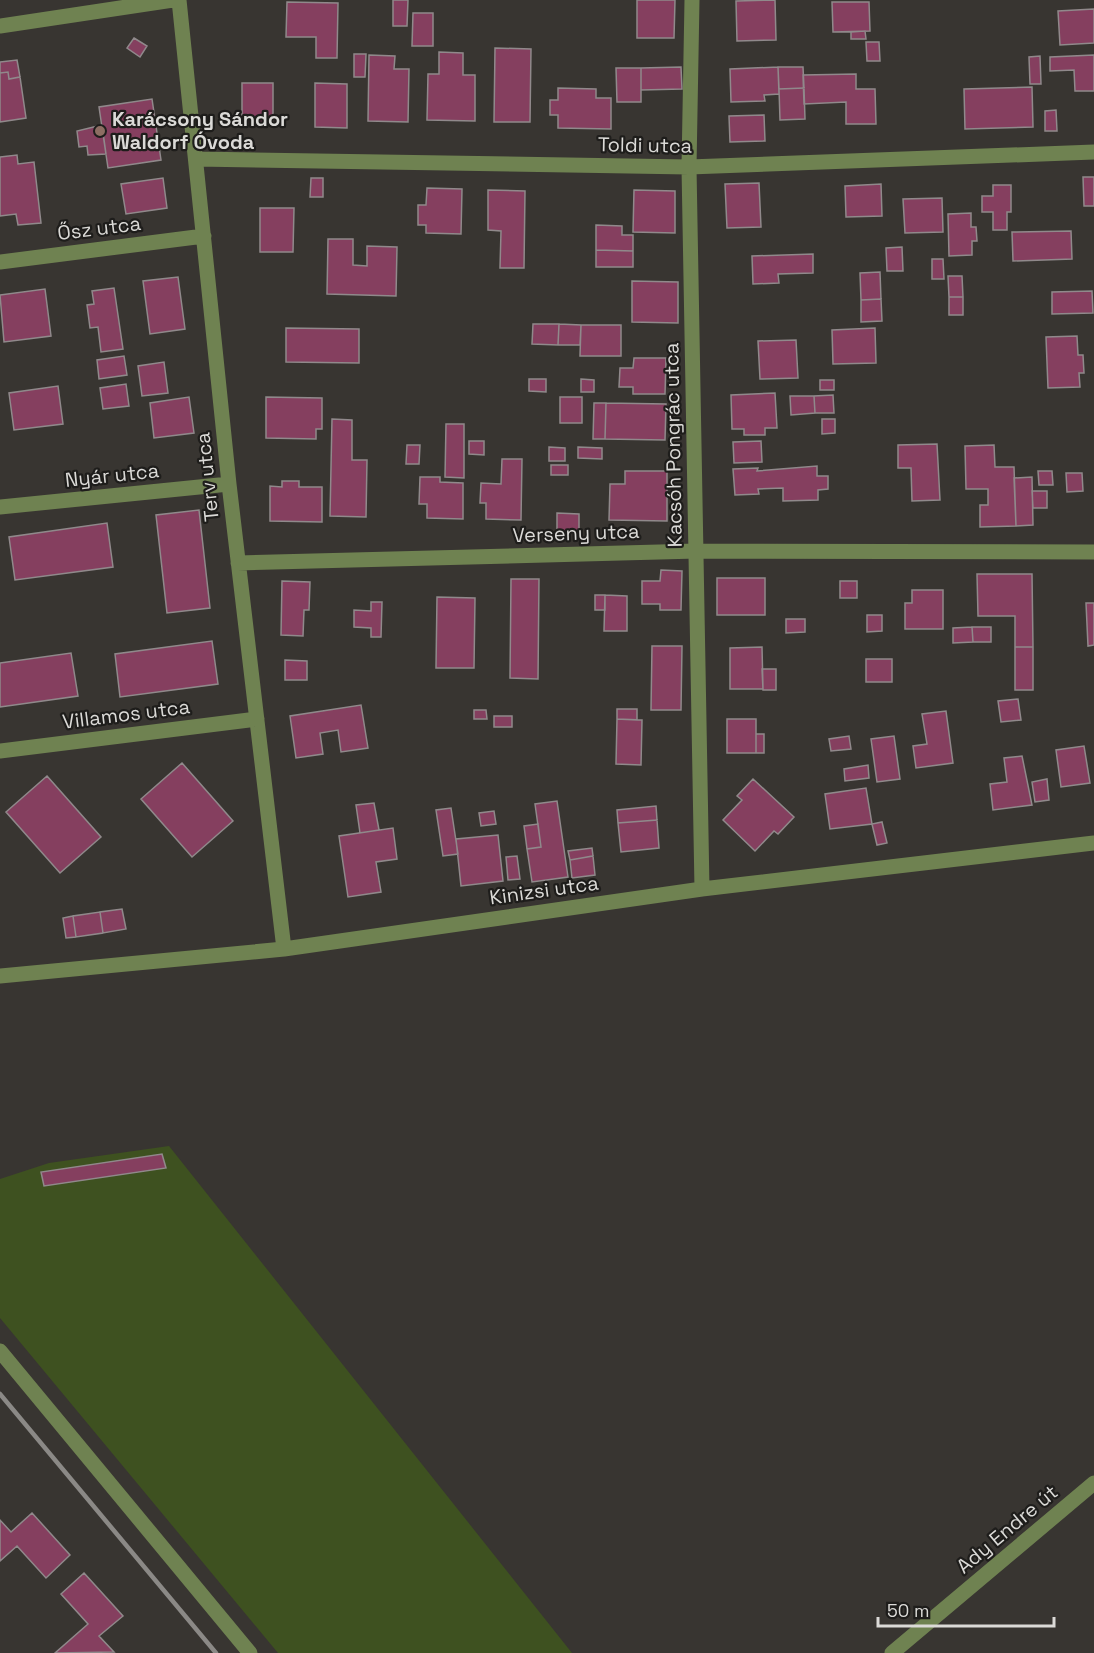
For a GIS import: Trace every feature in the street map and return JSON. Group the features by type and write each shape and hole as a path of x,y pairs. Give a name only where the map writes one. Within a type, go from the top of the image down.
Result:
{"street":[{"path":"0,26 173,0"},
{"name":"Terv utca","path":"179,0 229,484 285,949"},
{"name":"Kacsóh Pongrác utca","path":"692,0 689,167 702,889"},
{"name":"Toldi utca","path":"196,159 689,167 1094,152"},
{"name":"Ősz utca","path":"0,262 204,236"},
{"name":"Nyár utca","path":"0,507 229,484"},
{"name":"Verseny utca","path":"238,563 697,551 1094,552"},
{"name":"Villamos utca","path":"0,751 257,719"},
{"name":"Kinizsi utca","path":"0,976 285,949 702,889 1094,843"},
{"path":"0,1351 250,1653"},
{"name":"Ady Endre út","path":"892,1653 1094,1483"}],"green space":[{"path":"169,1146 572,1653 278,1653 0,1318 0,1179 49,1163"}],"building":[{"path":"393,0 408,0 407,26 393,26"},
{"path":"637,0 675,0 674,38 637,38"},
{"path":"775,0 776,40 737,41 736,1"},
{"path":"287,2 338,3 337,58 316,58 316,37 286,37"},
{"path":"832,2 869,2 870,31 833,32"},
{"path":"1094,9 1094,43 1060,45 1058,11"},
{"path":"413,13 433,13 433,46 412,46"},
{"path":"865,31 866,39 851,39 851,32"},
{"path":"134,38 147,46 140,57 127,48"},
{"path":"866,42 879,42 880,61 867,61"},
{"path":"495,48 531,49 530,122 494,122"},
{"path":"439,52 463,53 463,75 475,75 475,121 427,120 428,74 439,74"},
{"path":"354,54 366,54 365,77 354,77"},
{"path":"369,55 395,56 394,69 409,69 408,122 368,121"},
{"path":"1094,55 1094,91 1075,91 1074,70 1050,71 1050,57"},
{"path":"1040,56 1041,84 1030,84 1029,57"},
{"path":"17,60 20,77 9,79 8,72 0,73 0,62"},
{"path":"681,67 682,89 641,90 641,68"},
{"path":"778,67 803,67 804,88 779,89"},
{"path":"778,67 779,94 764,95 765,101 731,102 730,69"},
{"path":"616,68 641,68 641,102 617,102"},
{"path":"8,72 9,79 20,77 26,118 0,122 0,73"},
{"path":"856,74 856,89 875,89 876,124 846,124 846,102 804,104 803,75"},
{"path":"242,83 273,83 273,124 242,124"},
{"path":"315,83 347,84 347,128 315,127"},
{"path":"1032,87 1033,127 965,129 964,89"},
{"path":"558,88 596,89 596,98 611,98 611,129 558,128 558,115 550,115 550,100 558,100"},
{"path":"804,88 805,119 780,120 779,89"},
{"path":"152,99 161,160 108,168 99,107"},
{"path":"1056,110 1057,131 1045,131 1045,111"},
{"path":"764,115 765,141 730,142 729,116"},
{"path":"102,125 106,154 88,155 87,146 79,147 77,131"},
{"path":"17,155 18,164 34,162 41,223 18,225 16,214 0,216 0,157"},
{"path":"1083,177 1094,177 1094,206 1084,206"},
{"path":"163,178 167,208 126,214 121,184"},
{"path":"311,178 323,178 323,197 310,197"},
{"path":"759,183 761,227 727,228 725,184"},
{"path":"881,184 882,216 846,217 845,186"},
{"path":"993,185 1011,185 1011,212 1007,212 1007,230 993,230 993,212 982,212 982,196 993,196"},
{"path":"427,188 462,189 461,234 426,233 426,225 418,225 418,205 426,205"},
{"path":"488,190 525,191 524,268 500,268 501,231 488,230"},
{"path":"634,190 675,191 675,233 633,232"},
{"path":"942,198 943,232 905,233 903,199"},
{"path":"260,208 294,208 293,252 260,252"},
{"path":"971,213 971,227 976,227 977,241 972,241 972,255 949,256 948,214"},
{"path":"596,225 622,226 622,235 633,235 633,251 596,250"},
{"path":"1071,231 1072,259 1013,261 1012,232"},
{"path":"328,239 353,239 353,265 367,266 367,246 397,247 396,296 327,294"},
{"path":"902,247 903,271 887,271 886,248"},
{"path":"596,250 633,251 633,267 596,267"},
{"path":"813,254 813,273 778,274 779,283 753,284 752,256"},
{"path":"932,259 943,259 944,279 932,279"},
{"path":"880,272 881,299 861,300 860,273"},
{"path":"948,276 962,276 963,297 949,297"},
{"path":"178,277 185,329 150,334 143,281"},
{"path":"632,281 678,282 678,323 632,322"},
{"path":"114,288 123,349 101,352 98,327 90,328 87,305 94,304 92,291"},
{"path":"45,289 51,336 4,342 0,295"},
{"path":"1092,291 1093,313 1052,314 1052,292"},
{"path":"949,297 963,297 963,315 949,315"},
{"path":"881,299 882,321 861,322 861,300"},
{"path":"533,324 559,324 558,345 532,344"},
{"path":"559,324 581,325 580,345 558,345"},
{"path":"581,325 621,325 621,356 580,356"},
{"path":"286,328 359,329 359,363 286,362"},
{"path":"875,328 876,363 833,364 832,330"},
{"path":"1077,336 1078,355 1083,355 1084,373 1079,373 1080,387 1048,388 1046,337"},
{"path":"796,340 798,378 760,379 758,341"},
{"path":"124,356 127,375 99,379 97,360"},
{"path":"634,358 666,358 665,394 633,394 633,387 619,387 620,368 633,368"},
{"path":"164,362 168,393 142,396 138,366"},
{"path":"529,379 546,379 546,392 529,391"},
{"path":"581,379 594,380 594,392 581,392"},
{"path":"820,380 834,380 834,390 820,390"},
{"path":"126,384 129,406 103,409 100,388"},
{"path":"58,386 63,424 14,430 9,393"},
{"path":"775,393 777,428 765,428 765,435 744,435 744,429 732,429 731,395"},
{"path":"833,395 834,413 815,413 814,396"},
{"path":"790,396 814,396 815,413 791,415"},
{"path":"189,397 194,433 154,438 150,403"},
{"path":"266,397 322,398 322,429 316,429 316,439 266,438"},
{"path":"560,397 582,397 582,423 560,423"},
{"path":"594,403 606,403 605,439 593,439"},
{"path":"606,403 666,404 665,440 605,439"},
{"path":"332,419 352,420 352,460 367,460 366,517 330,516"},
{"path":"822,419 835,419 835,433 822,434"},
{"path":"446,424 464,424 464,478 445,477"},
{"path":"469,441 484,441 484,455 469,454"},
{"path":"761,441 762,462 734,463 733,442"},
{"path":"937,444 940,500 912,501 911,468 898,468 898,445"},
{"path":"407,445 420,445 419,464 406,464"},
{"path":"994,445 995,467 1014,467 1016,526 980,527 980,505 988,505 988,489 966,489 965,446"},
{"path":"549,447 565,448 565,461 549,461"},
{"path":"578,447 602,448 602,459 578,458"},
{"path":"502,459 522,459 521,520 486,519 486,503 480,503 481,483 501,484"},
{"path":"551,465 568,465 568,475 551,475"},
{"path":"817,466 817,476 828,476 828,489 818,490 818,500 783,501 783,488 758,489 759,494 735,495 733,469 758,468 757,471"},
{"path":"625,471 667,471 667,521 609,520 610,484 625,484"},
{"path":"1038,471 1052,471 1053,485 1039,485"},
{"path":"1066,473 1082,473 1083,491 1067,492"},
{"path":"420,477 440,477 440,482 463,483 463,519 427,518 427,504 419,504"},
{"path":"1032,477 1033,525 1016,526 1014,478"},
{"path":"282,481 299,481 299,487 322,487 322,522 270,521 270,486 282,487"},
{"path":"1032,491 1047,491 1047,508 1033,508"},
{"path":"199,510 210,608 167,613 156,515"},
{"path":"557,513 579,514 579,533 557,532"},
{"path":"107,523 113,567 15,580 9,537"},
{"path":"661,570 682,571 681,610 660,610 660,604 642,604 642,581 660,581"},
{"path":"977,574 1032,574 1033,647 1015,647 1015,616 978,616"},
{"path":"717,578 765,578 765,615 717,615"},
{"path":"511,579 539,579 538,679 510,678"},
{"path":"282,581 310,582 309,610 304,610 303,636 281,635"},
{"path":"840,581 857,581 857,598 840,598"},
{"path":"912,590 943,590 943,629 905,629 905,603 912,603"},
{"path":"595,595 605,595 605,610 595,610"},
{"path":"605,595 627,596 627,631 604,631"},
{"path":"437,597 475,598 474,668 436,668"},
{"path":"371,602 382,602 381,637 371,637 371,628 354,627 354,610 371,611"},
{"path":"1086,603 1094,603 1094,645 1088,646"},
{"path":"867,615 882,615 882,631 867,632"},
{"path":"786,619 805,619 805,632 786,633"},
{"path":"972,627 991,627 991,642 973,642"},
{"path":"972,627 973,642 953,643 953,628"},
{"path":"212,641 218,684 120,697 115,654"},
{"path":"652,646 682,646 681,710 651,710"},
{"path":"762,647 763,689 730,689 730,648"},
{"path":"1015,647 1033,647 1033,690 1015,690"},
{"path":"71,653 78,696 0,707 0,663"},
{"path":"866,659 892,659 892,682 866,682"},
{"path":"285,660 307,661 307,680 285,680"},
{"path":"762,669 776,669 776,690 763,690"},
{"path":"1018,699 1021,720 1001,722 998,701"},
{"path":"361,705 368,748 341,752 338,730 320,733 323,754 296,758 290,716"},
{"path":"617,709 637,709 637,720 617,719"},
{"path":"474,710 486,710 487,719 474,719"},
{"path":"946,711 953,763 916,768 913,746 927,744 922,714"},
{"path":"494,716 512,716 512,727 494,727"},
{"path":"617,719 642,720 641,765 616,764"},
{"path":"727,719 756,719 756,753 727,753"},
{"path":"756,734 764,734 764,753 756,753"},
{"path":"849,736 851,749 831,751 829,739"},
{"path":"894,736 900,779 877,782 871,739"},
{"path":"1084,746 1090,783 1061,787 1056,750"},
{"path":"1022,756 1032,805 993,810 990,784 1007,782 1004,758"},
{"path":"182,763 233,821 192,857 141,799"},
{"path":"868,765 869,778 845,781 844,769"},
{"path":"47,776 101,837 60,873 6,812"},
{"path":"753,779 794,817 778,834 774,831 755,851 723,820 742,800 737,796"},
{"path":"1047,779 1049,800 1035,802 1032,782"},
{"path":"866,788 872,824 830,829 825,794"},
{"path":"557,801 568,877 532,882 527,849 541,847 535,804"},
{"path":"374,803 379,830 360,833 356,805"},
{"path":"656,806 657,820 618,823 617,810"},
{"path":"451,808 458,854 443,856 436,810"},
{"path":"494,811 496,824 481,826 479,813"},
{"path":"657,820 659,848 621,852 618,823"},
{"path":"882,822 887,843 877,845 872,824"},
{"path":"538,824 541,847 527,849 524,826"},
{"path":"393,828 397,859 376,862 381,892 348,897 339,836"},
{"path":"498,835 503,881 461,886 456,839"},
{"path":"592,848 593,856 570,860 568,851"},
{"path":"517,856 520,879 508,880 506,857"},
{"path":"593,856 595,875 572,878 570,860"},
{"path":"122,909 126,929 103,933 100,912"},
{"path":"100,912 103,933 76,937 73,916"},
{"path":"73,916 76,937 66,938 63,918"},
{"path":"162,1154 166,1168 44,1186 41,1172"},
{"path":"32,1513 70,1555 46,1578 17,1546 0,1561 0,1520 11,1532"},
{"path":"84,1573 123,1616 99,1636 114,1652 55,1653 88,1624 61,1594"}],"railway":[{"path":"0,1394 216,1653"}],"place":[{"name":"Karácsony Sándor Waldorf Óvoda","path":"100,131"}]}
